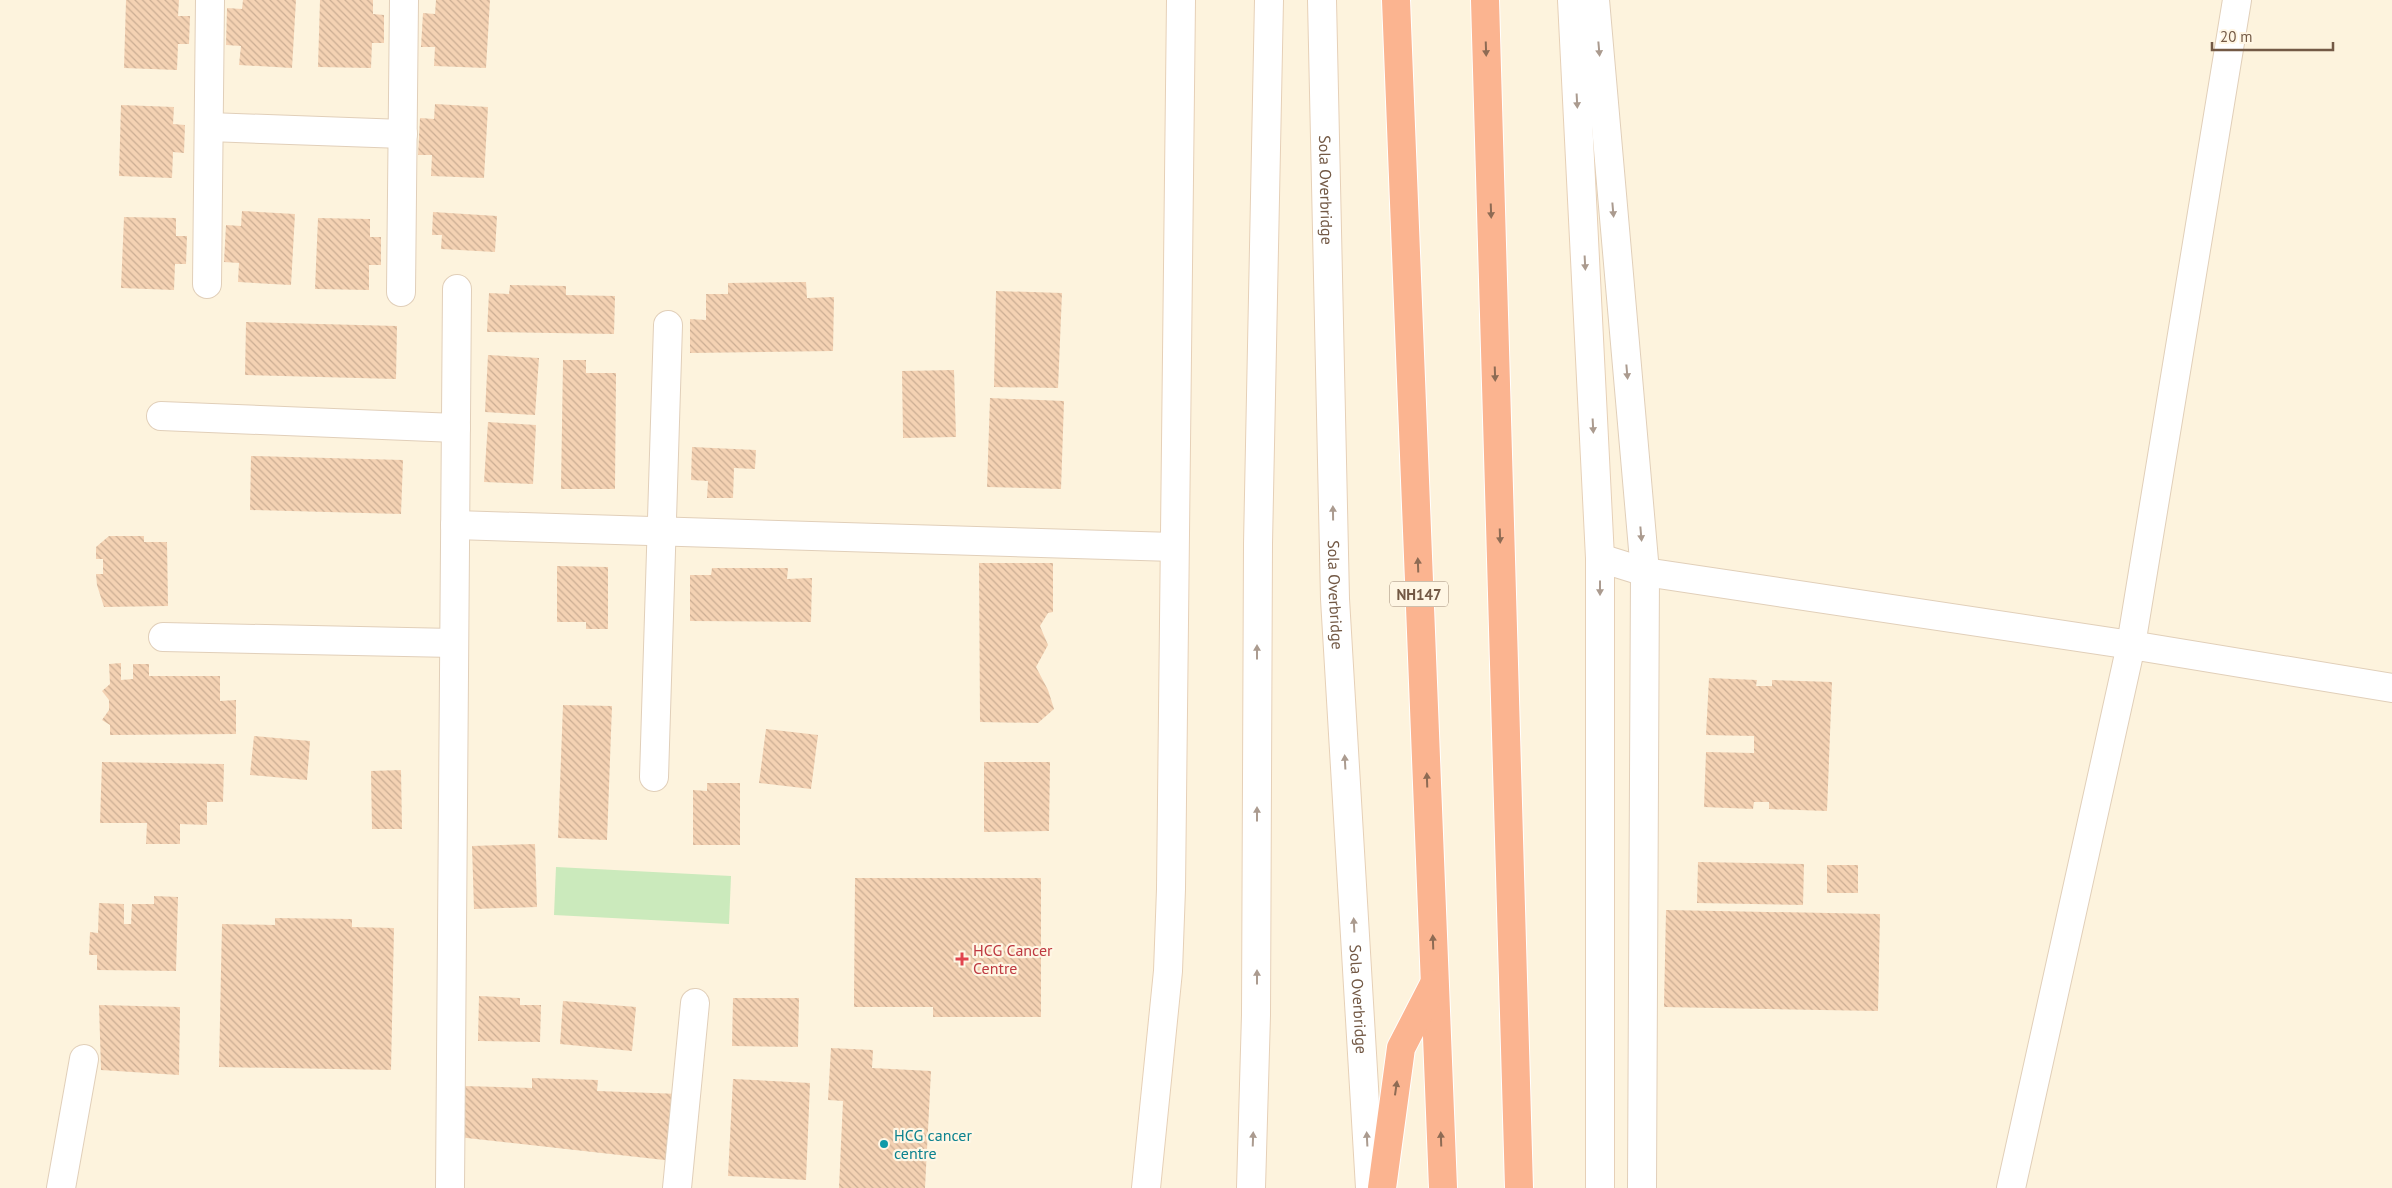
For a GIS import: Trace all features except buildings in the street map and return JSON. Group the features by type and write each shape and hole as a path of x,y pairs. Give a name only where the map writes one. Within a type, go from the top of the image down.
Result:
{"highway":[{"name":"NH147","path":"1396,0 1443,1188"},
{"path":"1485,0 1519,1188"},
{"path":"1382,1188 1401,1048 1435,981"}],"street":[{"path":"207,284 210,0"},
{"path":"401,292 404,0"},
{"path":"1146,1188 1168,971 1171,888 1181,0"},
{"path":"1251,1188 1256,1005 1258,544 1269,0"},
{"name":"Sola Overbridge","path":"1322,0 1335,599 1370,1188"},
{"path":"1572,0 1600,558 1600,1188"},
{"path":"1595,0 1645,572 1642,1188"},
{"path":"2011,1188 2131,645 2237,0"},
{"path":"209,127 403,134"},
{"path":"450,1188 457,289"},
{"path":"654,777 668,325"},
{"path":"161,416 456,428"},
{"path":"456,526 1174,547"},
{"path":"1600,558 1645,572 2131,645 2392,688"},
{"path":"163,636 454,643"},
{"path":"677,1188 695,1003"},
{"path":"61,1188 84,1059"}],"green space":[{"path":"556,867 731,876 729,924 554,915"}],"place":[{"name":"HCG Cancer Centre","path":"962,959"},
{"name":"HCG cancer centre","path":"884,1144"}]}
